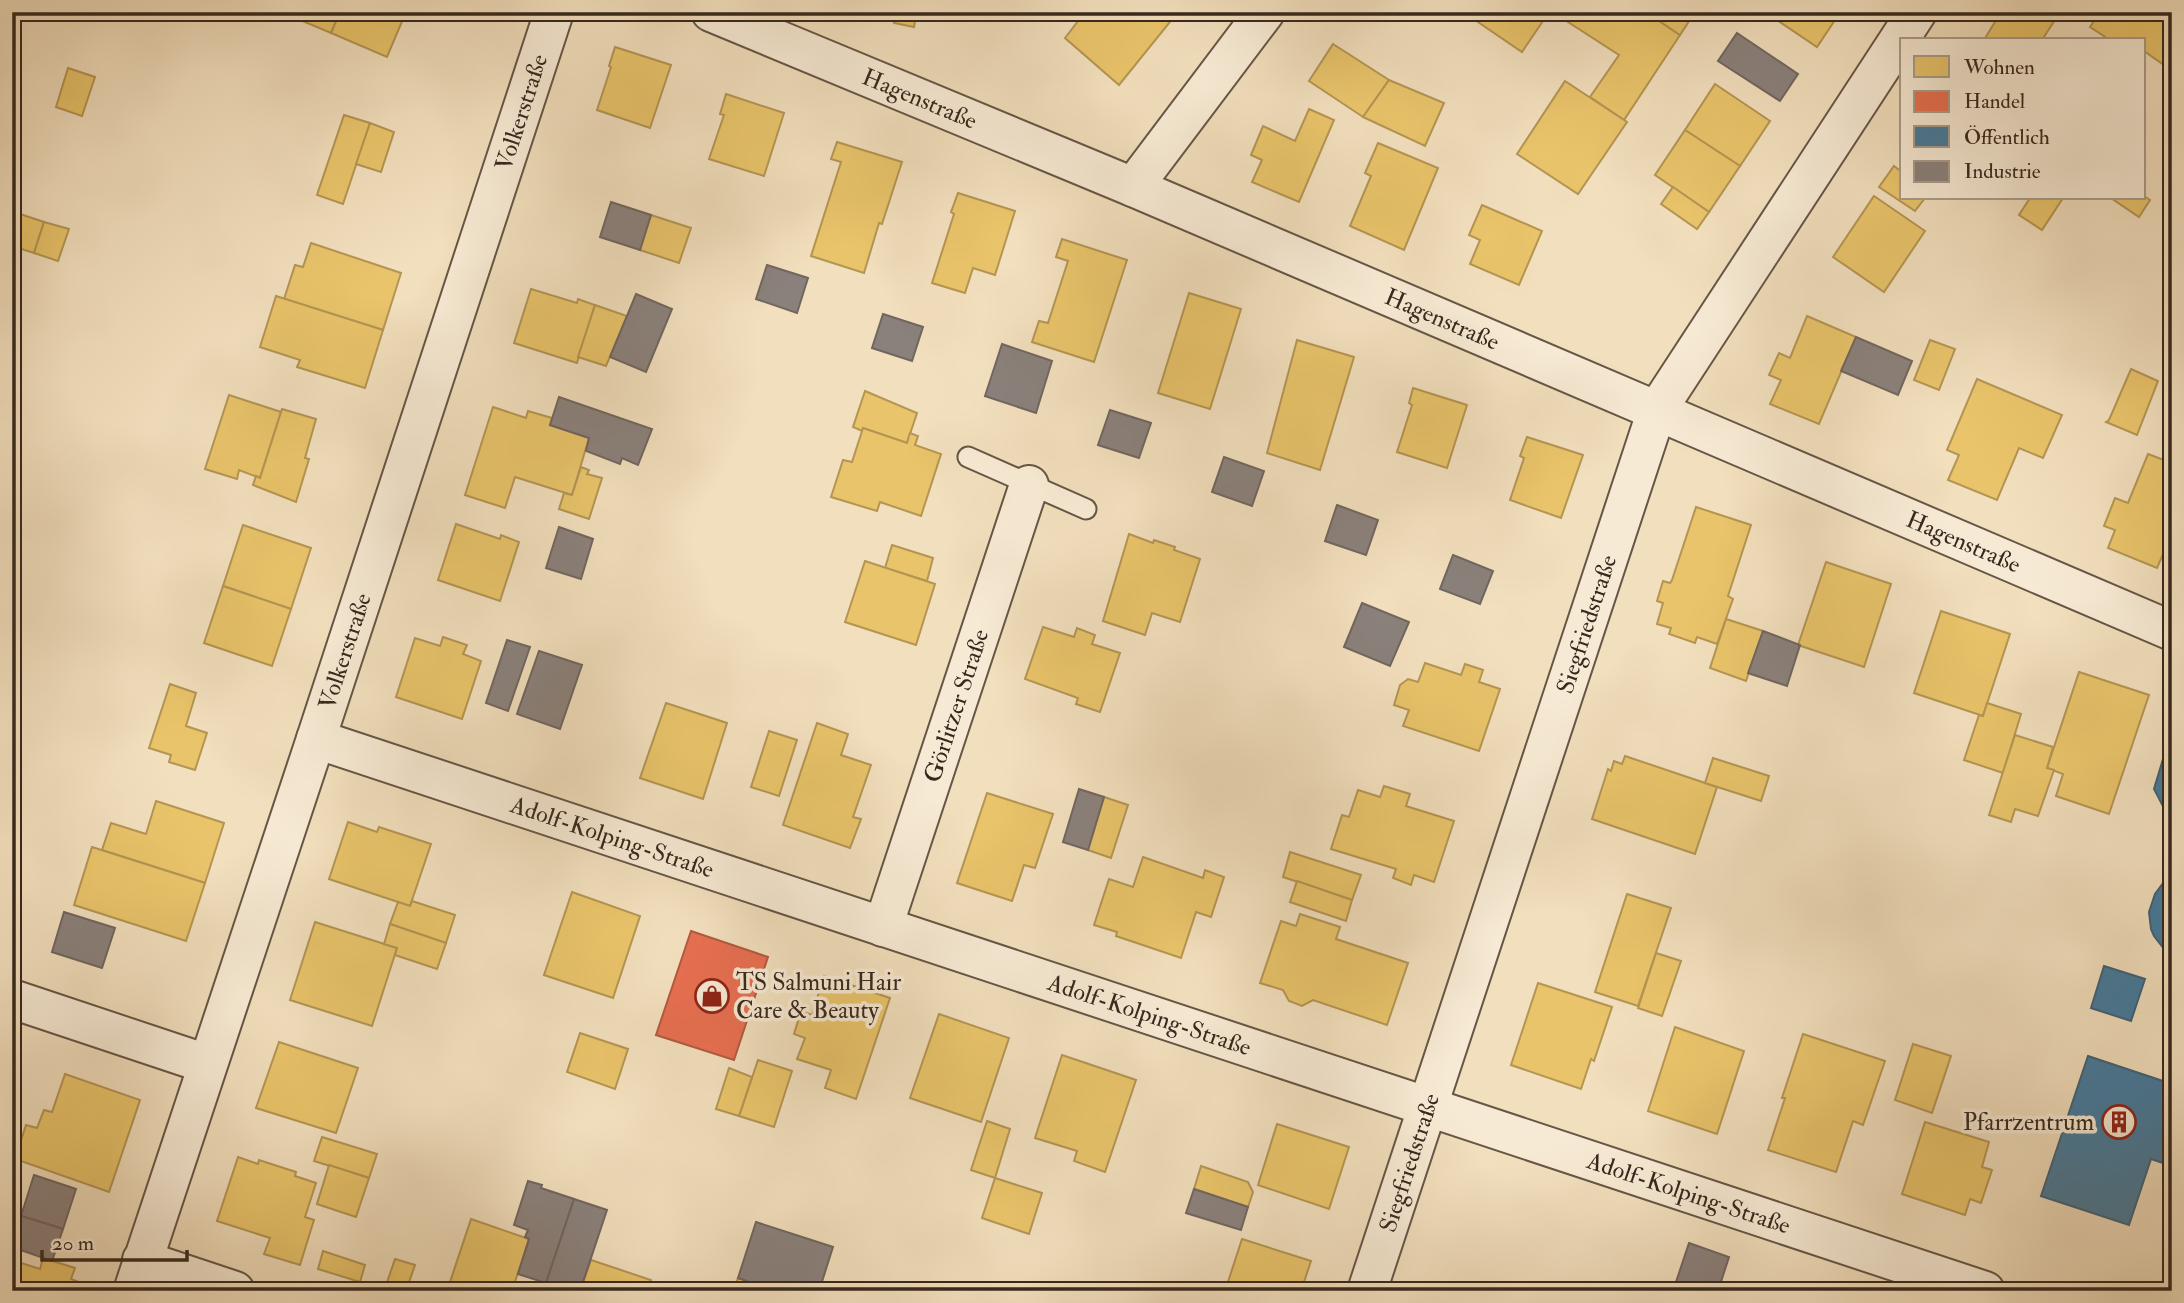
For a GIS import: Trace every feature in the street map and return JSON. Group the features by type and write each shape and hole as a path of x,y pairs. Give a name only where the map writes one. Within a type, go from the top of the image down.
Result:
{"street":[{"name":"Volkerstraße","path":"138,1275 554,12"},
{"name":"Hagenstraße","path":"711,12 1133,187 2172,631"},
{"path":"1133,187 1265,12"},
{"name":"Siegfriedstraße","path":"1367,1291 1657,410 1916,12"},
{"name":"Görlitzer Straße","path":"883,927 1029,485"},
{"name":"Adolf-Kolping-Straße","path":"316,739 1984,1291"},
{"path":"12,999 207,1065"},
{"path":"138,1275 235,1291"}],"lane":[{"path":"968,457 1086,509"}],"building: Wohnen":[{"path":"281,12 340,12 331,33"},
{"path":"340,12 406,12 387,57 331,33"},
{"path":"895,12 916,16 914,27 894,23"},
{"path":"897,12 949,12 947,21"},
{"path":"1085,12 1167,12 1174,17 1119,85 1065,38"},
{"path":"1480,12 1549,12 1522,52 1475,20"},
{"path":"1575,12 1646,12 1680,35 1624,120 1590,97 1619,55 1568,22"},
{"path":"1646,12 1695,12 1680,35"},
{"path":"1765,12 1830,12 1837,17 1817,47"},
{"path":"2001,12 2060,12 2043,38 1985,38"},
{"path":"2100,12 2172,12 2172,60 2169,58 2164,65 2146,52 2146,38 2107,38 2090,27"},
{"path":"1333,44 1389,80 1363,117 1309,81"},
{"path":"615,47 671,65 650,128 597,110"},
{"path":"68,68 95,77 82,116 56,107"},
{"path":"1389,80 1444,103 1425,146 1363,117"},
{"path":"1565,81 1627,122 1578,194 1517,154"},
{"path":"1715,84 1770,121 1740,166 1685,130"},
{"path":"726,94 784,113 764,176 709,159 724,115 720,114"},
{"path":"1309,109 1334,120 1299,202 1252,182 1262,160 1251,155 1263,126 1295,141"},
{"path":"344,115 370,123 343,204 317,195"},
{"path":"370,123 394,132 381,172 356,164"},
{"path":"1685,130 1740,166 1709,212 1655,175"},
{"path":"837,142 902,162 864,273 811,256 841,162 831,159"},
{"path":"1378,143 1438,168 1404,250 1350,226 1371,176 1365,173"},
{"path":"1894,166 1900,170 1900,200 1923,200 1915,211 1879,187"},
{"path":"1673,187 1709,212 1697,229 1661,204"},
{"path":"958,193 1015,211 995,275 973,268 965,293 932,283"},
{"path":"1874,196 1925,231 1884,292 1833,257"},
{"path":"2146,197 2150,200 2139,217 2114,200 2146,200"},
{"path":"2029,200 2062,200 2042,230 2019,215"},
{"path":"1482,205 1542,231 1519,285 1470,264 1480,240 1469,235"},
{"path":"20,214 44,222 34,253 12,246"},
{"path":"651,215 691,228 679,263 640,250"},
{"path":"44,222 69,229 58,261 34,253"},
{"path":"1062,239 1127,260 1094,362 1032,342 1039,321 1048,323 1068,261 1056,257"},
{"path":"311,243 401,273 383,330 284,299 295,265 303,267"},
{"path":"531,289 577,303 578,299 595,305 577,363 514,343"},
{"path":"1189,293 1241,309 1210,409 1158,393"},
{"path":"276,296 383,330 365,388 297,367 300,360 260,347"},
{"path":"595,305 627,316 606,366 578,357"},
{"path":"1807,316 1856,337 1819,424 1770,404 1781,380 1769,375 1779,353 1790,358"},
{"path":"1297,340 1354,357 1320,470 1267,453"},
{"path":"1930,340 1955,349 1939,390 1914,380"},
{"path":"2131,369 2158,381 2137,435 2106,422"},
{"path":"1977,379 2062,415 2043,458 2019,448 1997,500 1948,480 1959,455 1947,450"},
{"path":"1413,388 1467,405 1447,468 1397,452 1412,405 1409,403"},
{"path":"865,391 917,413 907,443 853,427"},
{"path":"229,395 281,412 260,478 239,470 237,479 205,469"},
{"path":"493,407 526,418 528,411 552,418 550,425 589,438 572,495 515,477 505,508 465,495"},
{"path":"282,409 316,419 305,458 309,459 296,502 253,485 256,476 260,478"},
{"path":"863,428 907,443 910,433 918,436 915,445 941,454 921,516 880,502 877,511 831,497 843,460 852,462"},
{"path":"1527,437 1583,455 1561,518 1510,500 1524,458 1520,456"},
{"path":"2148,454 2172,463 2172,534 2157,568 2108,548 2115,530 2104,526 2115,498 2128,503"},
{"path":"581,467 589,470 587,474 602,478 589,519 559,509 564,493 572,495"},
{"path":"1696,507 1751,525 1728,596 1733,599 1717,644 1697,637 1695,643 1669,634 1671,628 1657,624 1663,603 1657,601 1663,581 1670,583 1672,580"},
{"path":"456,524 500,539 501,535 519,542 500,601 438,580"},
{"path":"243,525 311,548 291,609 223,586"},
{"path":"1129,534 1153,543 1154,540 1175,547 1174,550 1200,559 1180,622 1152,613 1145,635 1103,621"},
{"path":"892,545 933,558 927,581 885,568"},
{"path":"865,561 935,584 916,645 845,622"},
{"path":"1826,562 1891,584 1864,667 1798,645"},
{"path":"223,586 291,609 272,666 204,643"},
{"path":"1941,611 2010,634 1983,716 1914,693"},
{"path":"1726,619 1763,631 1746,681 1710,668"},
{"path":"1043,627 1074,637 1077,628 1095,635 1092,644 1120,653 1100,712 1076,704 1078,698 1025,679"},
{"path":"443,637 467,645 463,654 481,661 462,719 396,697 415,638 440,646"},
{"path":"1425,663 1461,675 1465,664 1483,670 1479,682 1500,689 1479,751 1403,726 1409,710 1394,705 1400,685 1408,679 1418,682"},
{"path":"2079,672 2149,695 2109,814 2056,796 2063,774 2047,768"},
{"path":"170,684 196,693 186,726 207,733 195,770 169,762 171,755 149,748"},
{"path":"666,703 727,723 703,799 640,778"},
{"path":"1987,703 2021,714 2003,773 1964,760 1979,715 1983,716"},
{"path":"817,723 848,734 841,755 871,765 853,817 861,819 850,848 783,825"},
{"path":"769,731 797,740 779,796 751,787"},
{"path":"2015,735 2053,747 2047,768 2054,770 2038,816 2015,809 2011,822 1989,815"},
{"path":"1625,756 1717,787 1695,854 1592,819 1608,769 1611,771 1614,761 1622,764"},
{"path":"1713,758 1769,776 1761,801 1705,783"},
{"path":"1384,786 1410,794 1406,806 1454,821 1434,882 1414,875 1411,885 1393,878 1396,869 1331,849 1342,815 1349,817 1358,790 1380,797"},
{"path":"987,793 1053,814 1035,868 1024,865 1012,901 957,883"},
{"path":"1104,797 1128,805 1111,858 1088,850"},
{"path":"156,801 224,823 205,883 102,850 111,823 146,834"},
{"path":"348,822 377,832 379,827 431,844 410,906 329,879"},
{"path":"92,847 205,883 186,941 74,905"},
{"path":"1290,852 1361,875 1352,900 1283,877"},
{"path":"1143,857 1203,878 1205,870 1224,877 1211,917 1196,912 1181,958 1116,936 1117,932 1094,925 1109,879 1133,887"},
{"path":"1297,881 1352,900 1346,921 1290,902"},
{"path":"572,892 640,916 613,998 544,975"},
{"path":"1627,894 1671,908 1638,1006 1595,992"},
{"path":"412,901 455,915 446,943 390,924 398,902 410,906"},
{"path":"1300,914 1340,927 1336,939 1408,963 1387,1025 1313,1000 1302,1006 1289,1001 1283,990 1260,983 1281,921 1296,926"},
{"path":"315,922 397,948 372,1026 290,1000"},
{"path":"390,924 446,943 437,969 395,955 397,948 384,944"},
{"path":"1656,953 1681,961 1662,1016 1638,1008"},
{"path":"824,976 890,998 856,1099 825,1088 831,1070 797,1059 805,1038 794,1034 801,1011 812,1015"},
{"path":"1538,983 1612,1007 1594,1061 1591,1059 1581,1089 1511,1065"},
{"path":"939,1014 1009,1038 981,1122 910,1098"},
{"path":"1675,1027 1744,1051 1717,1134 1648,1111"},
{"path":"580,1033 628,1049 615,1089 567,1072"},
{"path":"1803,1034 1885,1061 1863,1125 1853,1121 1836,1172 1768,1150"},
{"path":"279,1042 358,1068 336,1133 256,1108"},
{"path":"1913,1044 1951,1056 1932,1113 1895,1100"},
{"path":"1062,1055 1136,1080 1105,1172 1074,1161 1077,1151 1035,1138"},
{"path":"758,1060 792,1071 774,1127 739,1116"},
{"path":"729,1068 752,1077 739,1116 716,1109"},
{"path":"65,1074 140,1100 109,1192 15,1159 26,1125 37,1128 44,1110 52,1112"},
{"path":"987,1121 1010,1129 995,1178 971,1170"},
{"path":"1925,1122 1989,1142 1982,1167 1992,1170 1981,1203 1970,1199 1965,1215 1902,1194"},
{"path":"1277,1124 1349,1147 1329,1209 1258,1185"},
{"path":"322,1137 377,1154 369,1178 314,1161"},
{"path":"238,1157 258,1164 259,1160 296,1172 295,1176 316,1183 305,1217 314,1220 300,1265 264,1254 270,1238 217,1221"},
{"path":"329,1165 369,1178 356,1217 317,1204"},
{"path":"1201,1166 1248,1182 1253,1192 1248,1207 1194,1189"},
{"path":"995,1178 1042,1193 1029,1234 982,1218"},
{"path":"471,1219 529,1239 512,1291 447,1291"},
{"path":"1242,1239 1311,1261 1301,1291 1225,1291"},
{"path":"323,1251 365,1265 360,1282 318,1269"},
{"path":"43,1258 75,1268 71,1279 79,1282 76,1291 12,1291 12,1260 40,1269"},
{"path":"395,1259 415,1265 406,1291 384,1291"},
{"path":"591,1260 651,1280 647,1291 580,1291"},
{"path":"738,1278 774,1290 774,1291 733,1291"}],"building: Handel":[{"name":"TS Salmuni Hair Care & Beauty","path":"691,931 768,957 734,1060 656,1035"}],"building: Öffentlich":[{"path":"2172,754 2172,817 2168,816 2154,789 2163,759"},
{"path":"2172,871 2172,959 2154,936 2149,912 2155,894"},
{"path":"2104,966 2145,979 2131,1021 2091,1008"},
{"name":"Pfarrzentrum","path":"2088,1056 2172,1084 2172,1166 2151,1159 2129,1225 2041,1196"}],"building: Industrie":[{"path":"1737,33 1798,74 1780,101 1718,61"},
{"path":"611,202 651,215 640,250 600,237"},
{"path":"767,265 808,278 797,313 756,299"},
{"path":"636,294 672,309 646,372 610,357"},
{"path":"883,314 923,327 912,361 872,348"},
{"path":"1856,337 1912,361 1898,395 1841,371"},
{"path":"1002,344 1052,361 1036,413 985,396"},
{"path":"559,397 652,429 638,465 622,458 620,464 586,451 589,438 550,425"},
{"path":"1110,410 1151,423 1139,458 1098,445"},
{"path":"1224,457 1264,471 1252,506 1212,492"},
{"path":"1337,505 1378,520 1366,555 1325,541"},
{"path":"559,527 593,539 581,579 546,568"},
{"path":"1453,555 1493,571 1480,604 1440,589"},
{"path":"1362,603 1409,622 1390,666 1344,647"},
{"path":"1763,631 1800,645 1787,686 1748,673"},
{"path":"507,640 530,647 508,711 486,703"},
{"path":"539,651 582,665 560,729 517,714"},
{"path":"1079,789 1104,797 1088,850 1063,842"},
{"path":"64,912 115,928 102,968 52,952"},
{"path":"34,1175 76,1189 63,1229 21,1216"},
{"path":"528,1181 574,1199 546,1283 518,1274 529,1239 525,1237 528,1230 514,1225"},
{"path":"1194,1189 1248,1207 1241,1230 1186,1213"},
{"path":"574,1199 607,1210 580,1291 570,1291 546,1283"},
{"path":"12,1213 63,1229 52,1261 12,1247"},
{"path":"756,1222 833,1247 819,1291 776,1291 738,1278"},
{"path":"1689,1243 1729,1257 1718,1291 1673,1291"}],"place":[{"name":"TS Salmuni Hair Care & Beauty","path":"712,996"},
{"name":"Pfarrzentrum","path":"2119,1122"}]}
